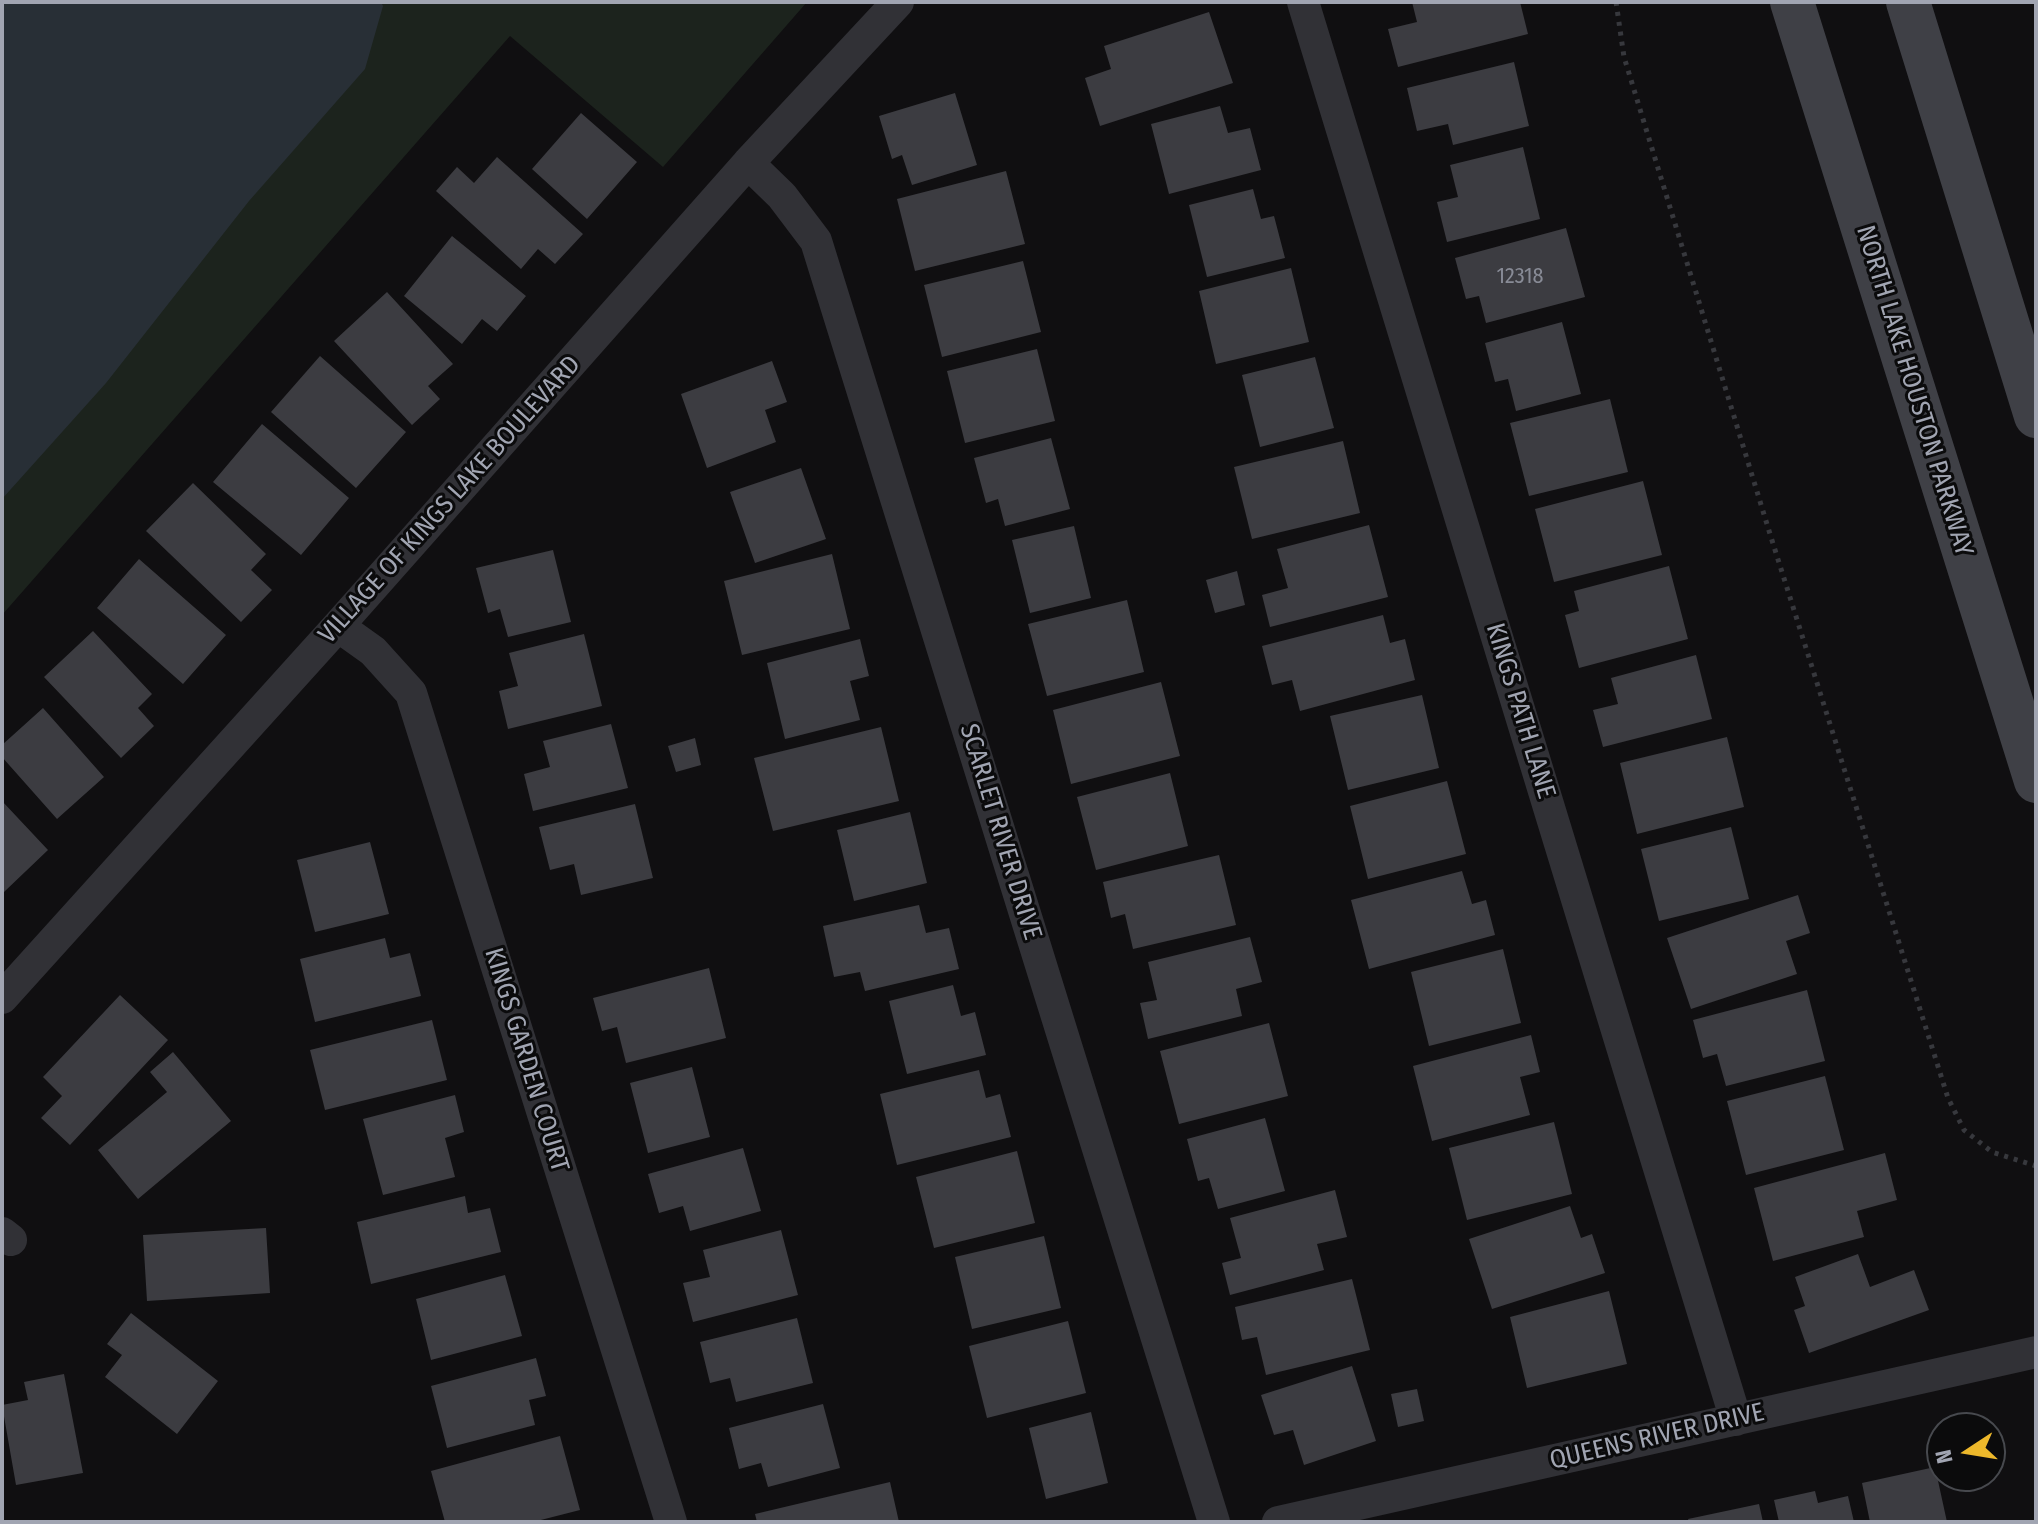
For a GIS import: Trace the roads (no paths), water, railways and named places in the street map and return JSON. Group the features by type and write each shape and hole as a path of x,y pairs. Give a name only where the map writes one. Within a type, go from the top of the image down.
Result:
{"main road":[{"name":"NORTH LAKE HOUSTON PARKWAY","path":"1792,2 2036,781"},
{"path":"1908,2 2036,416"}],"street":[{"name":"VILLAGE OF KINGS LAKE BOULEVARD","path":"2,998 338,626 748,163 898,2"},
{"name":"KINGS PATH LANE","path":"1303,2 1736,1420"},
{"name":"SCARLET RIVER DRIVE","path":"748,163 782,196 816,241 1214,1522"},
{"name":"KINGS GARDEN COURT","path":"338,626 373,651 411,693 671,1522"},
{"name":"QUEENS RIVER DRIVE","path":"1278,1522 2036,1352"}]}
